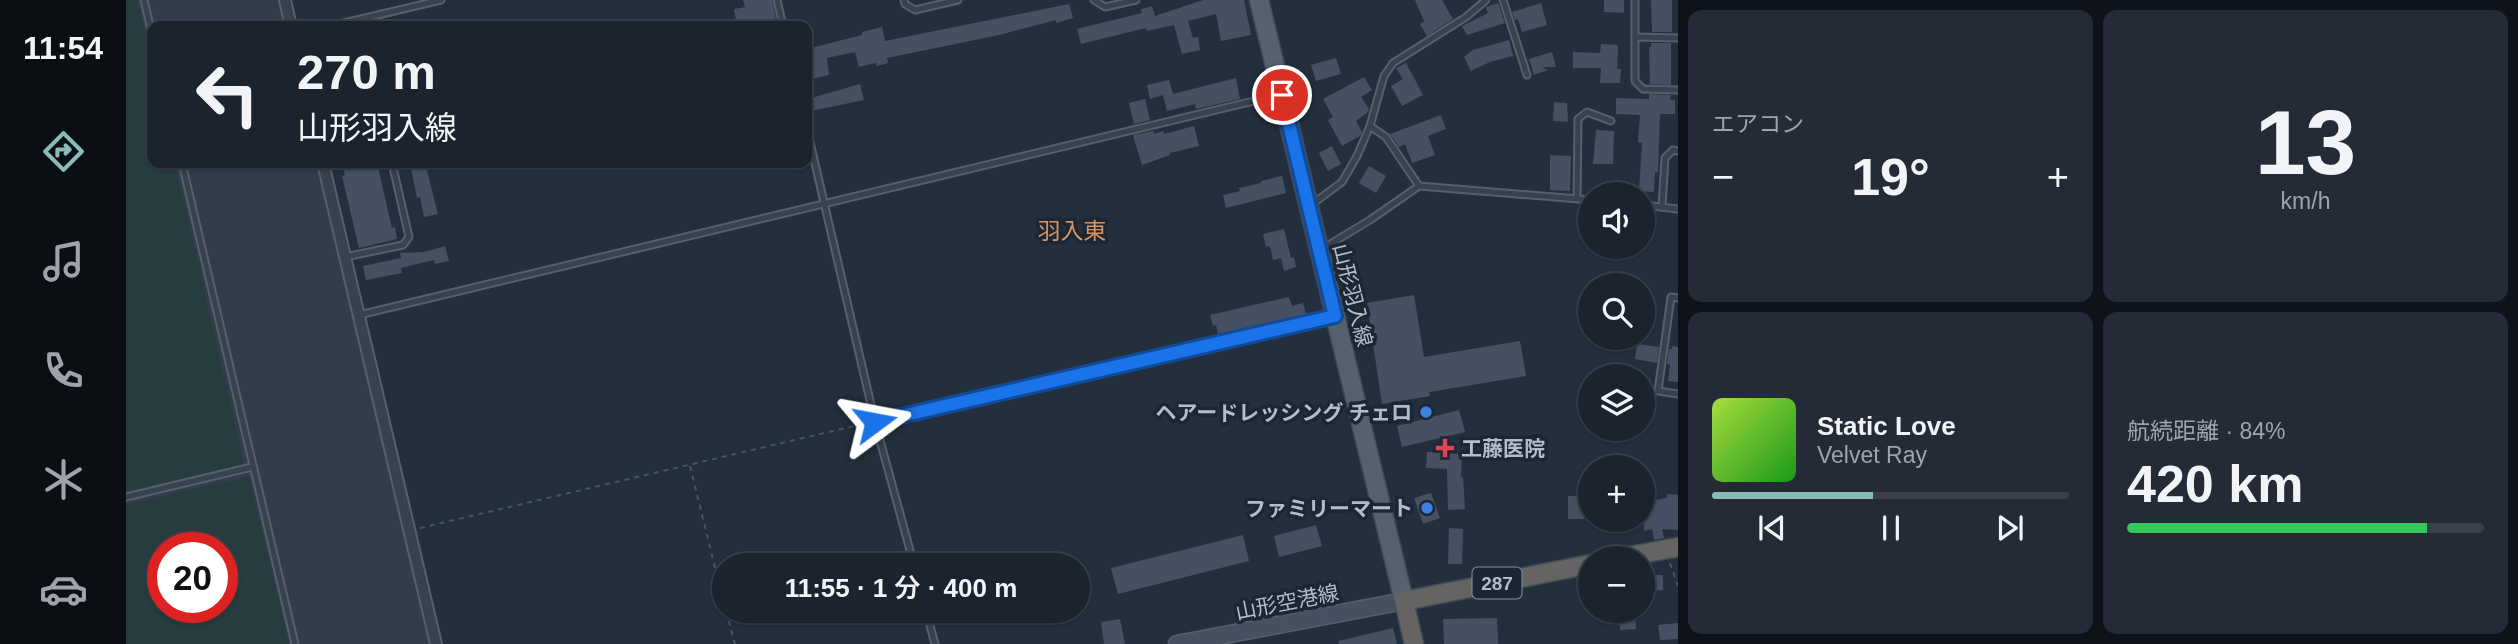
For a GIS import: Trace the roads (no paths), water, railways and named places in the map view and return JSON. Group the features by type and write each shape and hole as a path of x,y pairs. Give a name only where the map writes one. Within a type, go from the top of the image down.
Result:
{"highway":[{"name":"287","path":"1404,601 1578,567"},
{"path":"1404,601 1414,644"}],"main road":[{"name":"山形羽入線","path":"1259,0 1404,601"},
{"name":"山形空港線","path":"1177,644 1404,601"}],"street":[{"path":"285,0 290,21"},
{"path":"324,168 436,644"}],"lane":[{"path":"144,0 149,21"},
{"path":"352,21 441,0"},
{"path":"777,0 782,21"},
{"path":"904,0 905,4 915,10 958,0"},
{"path":"1094,0 1105,7 1136,0"},
{"path":"1308,207 1342,182 1370,126 1384,76 1393,63 1465,17 1486,0"},
{"path":"1503,0 1527,75"},
{"path":"1635,0 1635,82 1643,89 1678,89"},
{"path":"1635,37 1678,38"},
{"path":"359,314 1282,95"},
{"path":"1319,251 1419,186 1577,199 1578,118 1587,112 1611,121"},
{"path":"1370,126 1386,137 1419,186"},
{"path":"812,150 875,422 911,553"},
{"path":"1662,207 1665,158 1673,150 1678,150"},
{"path":"183,168 295,644"},
{"path":"345,257 403,244 409,237 393,168"},
{"path":"1655,206 1678,209"},
{"path":"1678,298 1671,297 1658,391 1678,394"},
{"path":"875,422 1335,316"},
{"path":"126,497 252,467"},
{"path":"929,623 935,644"}],"place":[{"name":"ヘアードレッシング チェロ","path":"1426,412"},
{"name":"工藤医院","path":"1445,448"},
{"name":"ファミリーマート","path":"1427,508"}],"district":[{"name":"羽入東","path":"1072,231"}]}
